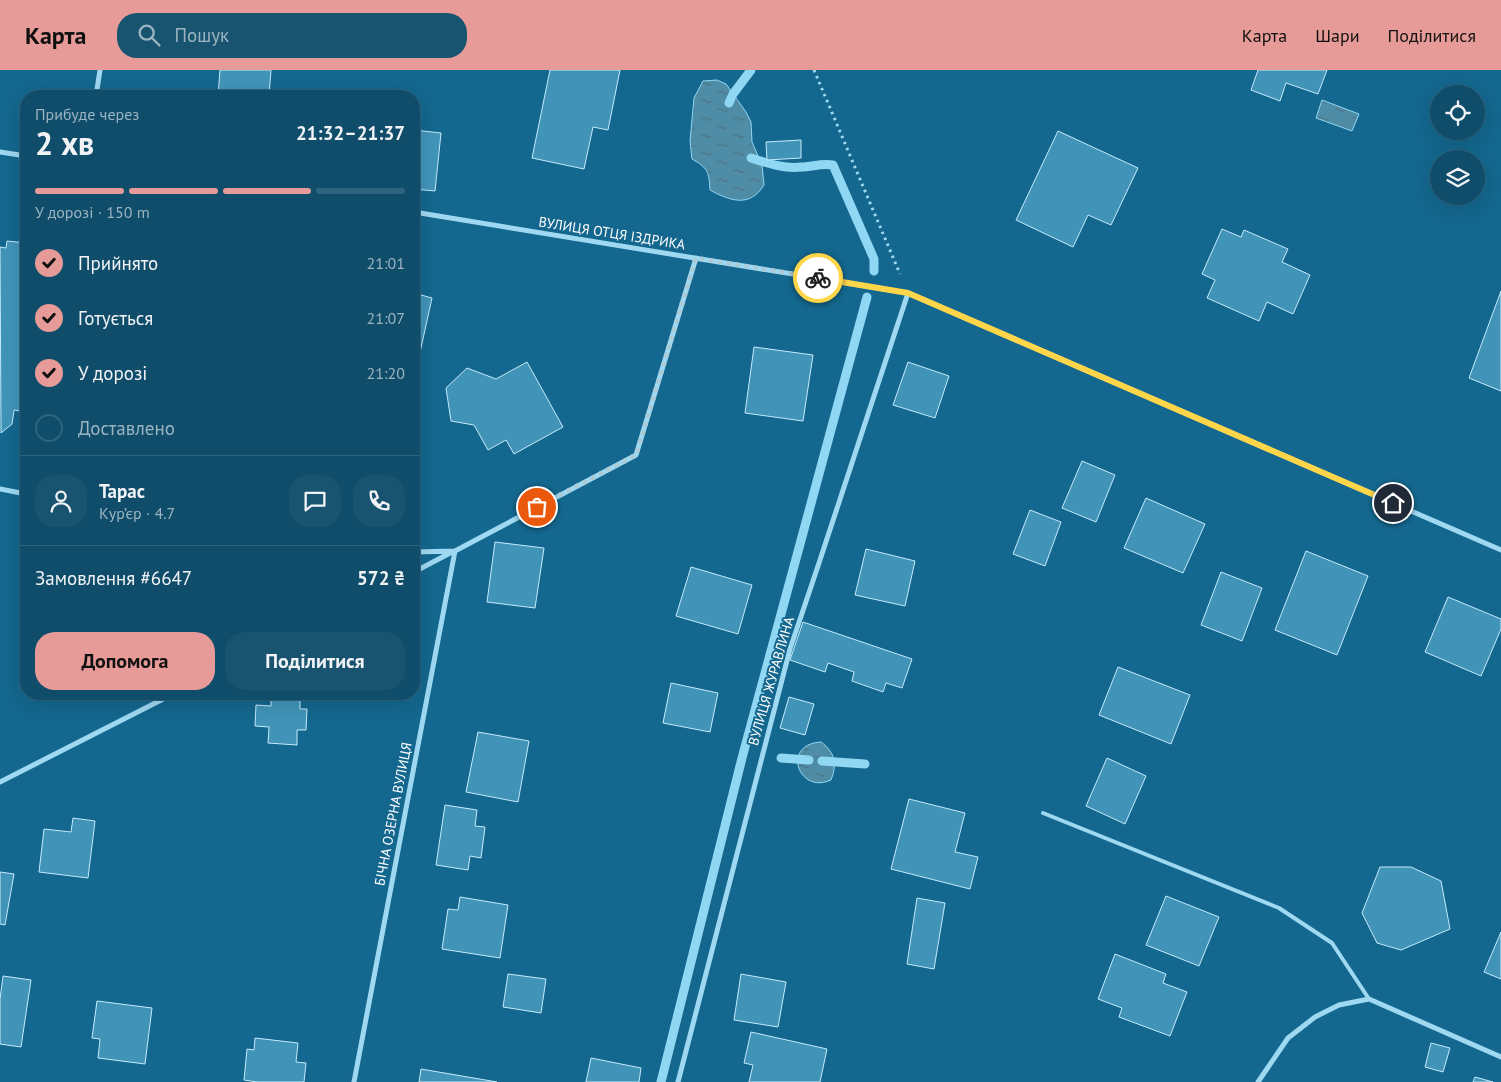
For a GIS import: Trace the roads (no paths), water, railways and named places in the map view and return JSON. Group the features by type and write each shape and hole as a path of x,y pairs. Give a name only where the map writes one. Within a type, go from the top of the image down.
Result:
{"street":[{"path":"97,90 100,70"},
{"path":"0,152 20,155"},
{"name":"ВУЛИЦЯ ОТЦЯ ІЗДРИКА","path":"420,213 908,293 1501,550"},
{"path":"420,569 636,455 696,258"},
{"name":"ВУЛИЦЯ ЖУРАВЛИНА","path":"678,1082 790,649 908,293"},
{"path":"0,489 20,493"},
{"path":"420,552 455,551"},
{"name":"БІЧНА ОЗЕРНА ВУЛИЦЯ","path":"354,1082 455,551"},
{"path":"0,782 162,700"},
{"path":"1258,1082 1288,1038 1315,1017 1339,1005 1369,999 1501,1057"}],"lane":[{"path":"1042,812 1279,908 1332,943 1369,999"}],"water":[{"path":"717,80 726,84 746,112 751,122 752,142 762,165 764,185 752,197 746,200 732,199 710,190 707,171 692,159 690,141 694,98 703,81"},
{"path":"1322,100 1359,114 1352,131 1316,118"},
{"path":"821,742 830,750 834,759 834,769 831,780 819,783 810,781 803,775 798,759 801,751 809,745"}],"waterway":[{"path":"729,103 733,94 751,70"},
{"path":"751,158 788,167 833,165 874,259 874,271"},
{"path":"661,1082 742,758 867,297"},
{"path":"781,758 809,760"},
{"path":"822,761 865,764"}]}
